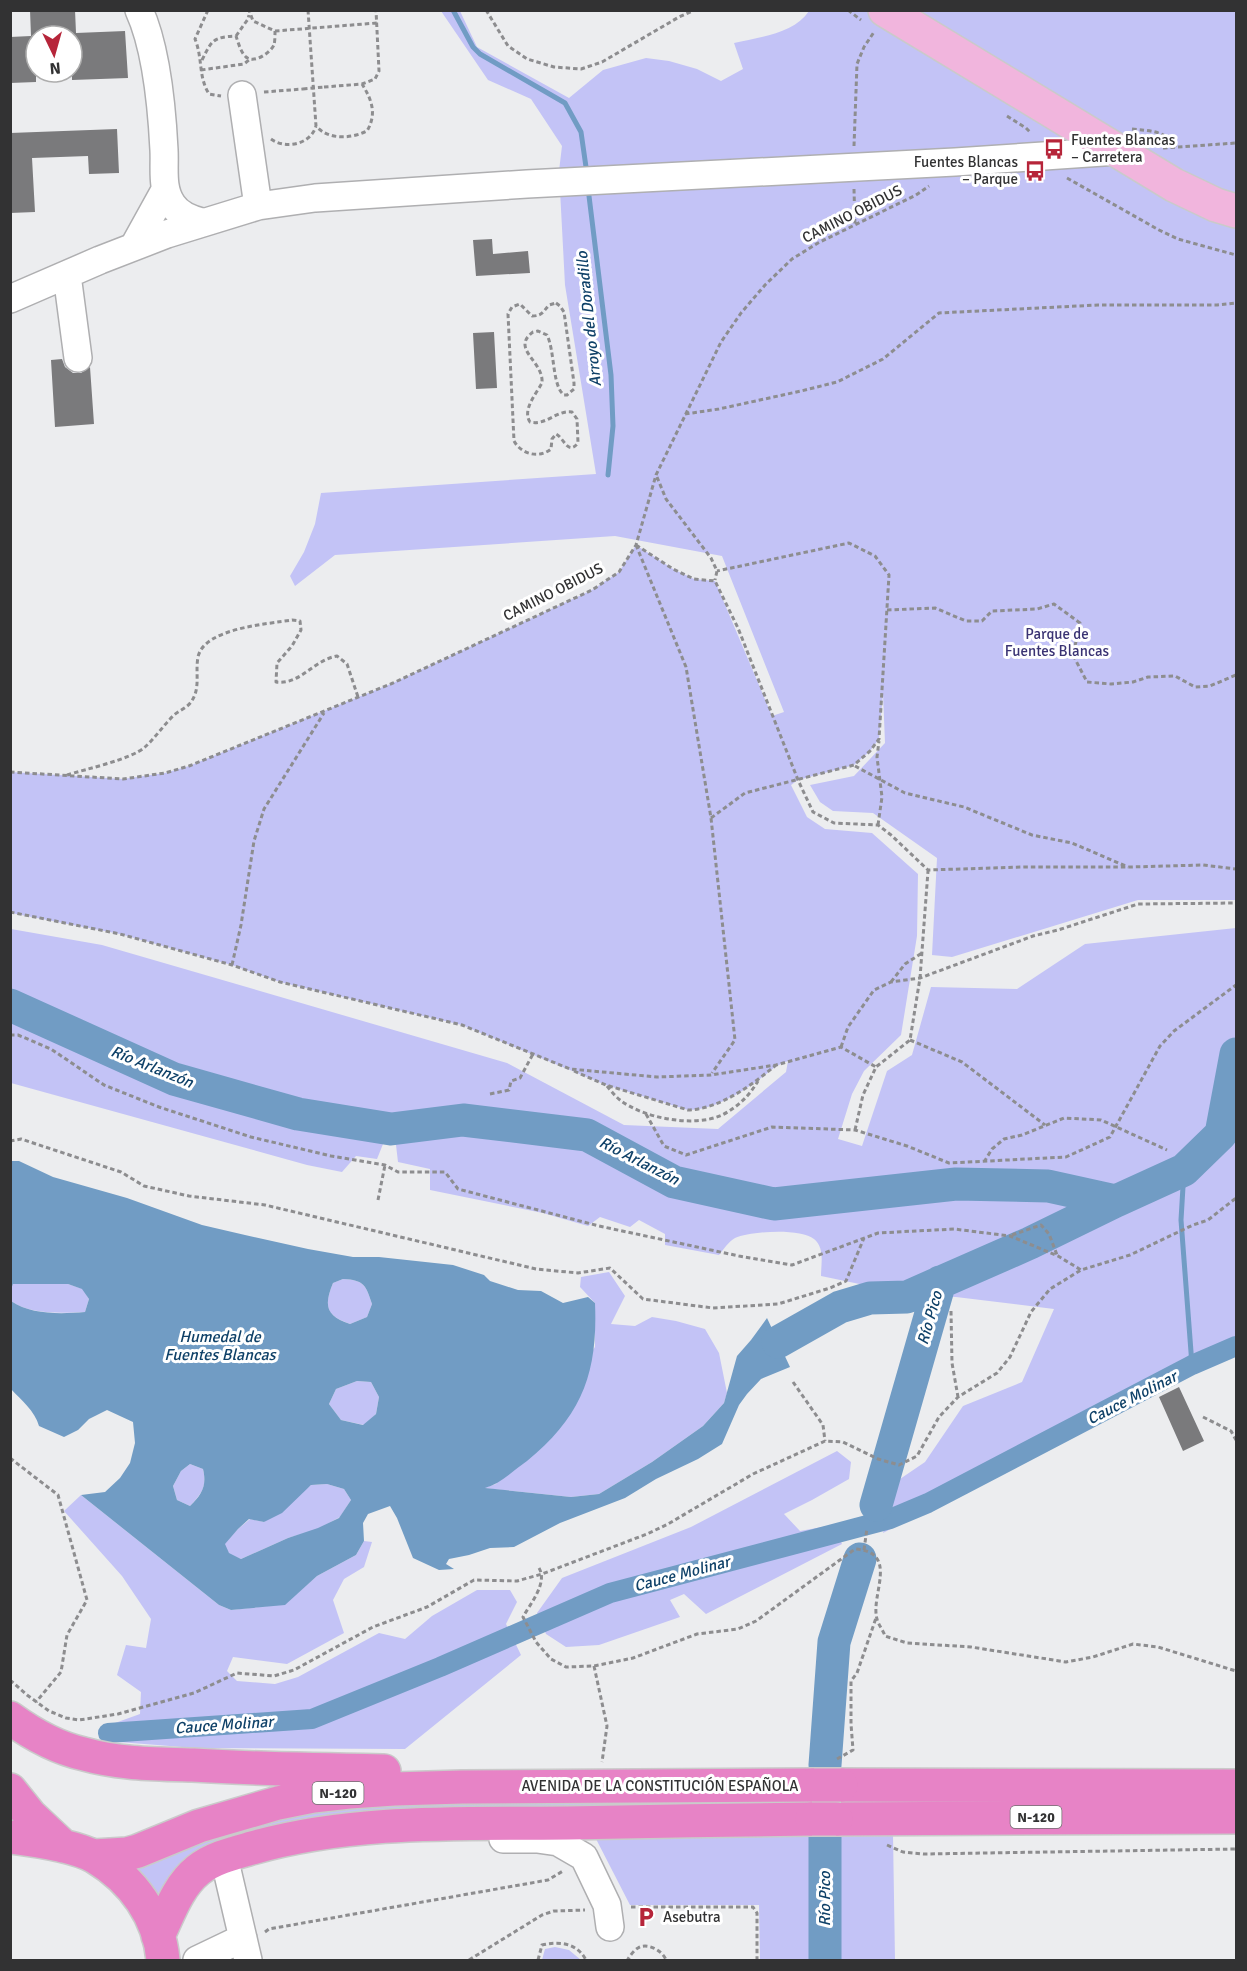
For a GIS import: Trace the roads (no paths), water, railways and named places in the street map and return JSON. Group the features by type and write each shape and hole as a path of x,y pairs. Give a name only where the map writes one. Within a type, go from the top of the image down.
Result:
{"highway":[{"path":"23,1710 24,1728 53,1744 111,1761 258,1768 624,1774 682,1786"},
{"name":"AVENIDA DE LA CONSTITUCIÓN ESPAÑOLA","path":"94,1856 127,1854 231,1816 313,1796 394,1789 682,1786 828,1778 1236,1786"},
{"path":"10,1790 30,1815 63,1846"},
{"name":"N-120","path":"161,1948 178,1893 198,1870 224,1857 269,1843 315,1833 400,1826 824,1819 1236,1817"},
{"name":"N-120","path":"10,1837 63,1846 94,1856 127,1881 145,1903 161,1948"}],"main road":[{"path":"880,21 1118,151 1174,185 1216,205 1236,211"}],"street":[{"path":"139,10 154,59 164,149 165,190 177,211 187,218 202,222"},
{"path":"257,95 258,206"},
{"path":"10,299 134,246 202,222 258,206 315,198 1118,151"},
{"path":"134,246 165,190"},
{"path":"67,275 78,358"},
{"path":"347,1830 392,1840 537,1839 558,1842 588,1867 607,1905 610,1927"},
{"path":"197,1960 246,1949 224,1857"}],"water":[{"name":"Humedal de Fuentes Blancas","path":"11,1161 19,1161 53,1177 127,1198 202,1225 353,1257 379,1257 453,1265 518,1290 541,1291 563,1303 588,1297 595,1303 593,1351 583,1391 573,1410 546,1444 527,1461 501,1481 485,1488 571,1497 599,1494 652,1462 703,1426 724,1403 737,1356 767,1318 790,1367 761,1379 747,1394 739,1405 722,1444 625,1498 560,1523 514,1547 490,1548 449,1559 446,1564 454,1569 439,1570 413,1558 390,1506 368,1514 363,1523 364,1541 356,1555 317,1576 285,1605 231,1610 219,1605 81,1495 105,1492 120,1478 130,1463 135,1443 133,1422 107,1410 89,1419 78,1430 64,1437 39,1426 31,1411 11,1389 11,1301 19,1306 46,1313 66,1313 85,1312 89,1299 82,1289 68,1284 13,1284 11,1289","holes":["343,1279 360,1282 368,1292 372,1304 367,1317 350,1324 336,1318 328,1304 333,1283","357,1381 371,1382 379,1397 376,1414 363,1425 341,1420 329,1404 336,1389","190,1464 203,1469 202,1489 198,1498 190,1506 177,1500 173,1486 181,1471","327,1484 344,1489 351,1500 339,1518 241,1559 229,1553 225,1544 249,1519 264,1522 282,1513 311,1485"]}],"waterway":[{"name":"Arroyo del Doradillo","path":"453,10 473,47 480,54 565,103 581,132 586,167"},
{"name":"Arroyo del Doradillo","path":"589,196 611,375 613,426 608,475"},
{"name":"Río Arlanzón","path":"10,1005 174,1079 298,1114 391,1129 463,1120 587,1135 674,1182 774,1204 956,1184 1048,1186 1116,1201 1184,1170 1221,1134 1236,1054"},
{"path":"1221,1134 1236,1134"},
{"path":"1184,1170 1181,1220 1192,1365"},
{"name":"Río Pico","path":"778,1342 840,1307 870,1298 907,1297 1030,1243 1116,1201"},
{"name":"Río Pico","path":"876,1505 940,1282"},
{"name":"Cauce Molinar","path":"108,1733 312,1719 440,1667 610,1593 890,1519 928,1503 1192,1365 1236,1346"},
{"name":"Río Pico","path":"825,1765 834,1642 860,1559"},
{"name":"Río Pico","path":"825,1837 825,1960"}],"place":[{"name":"Fuentes Blancas – Carretera","path":"1054,149"},
{"name":"Fuentes Blancas – Parque","path":"1035,171"},
{"name":"Asebutra","path":"646,1917"}],"park label":[{"name":"Parque de Fuentes Blancas","path":"1057,642"}]}
